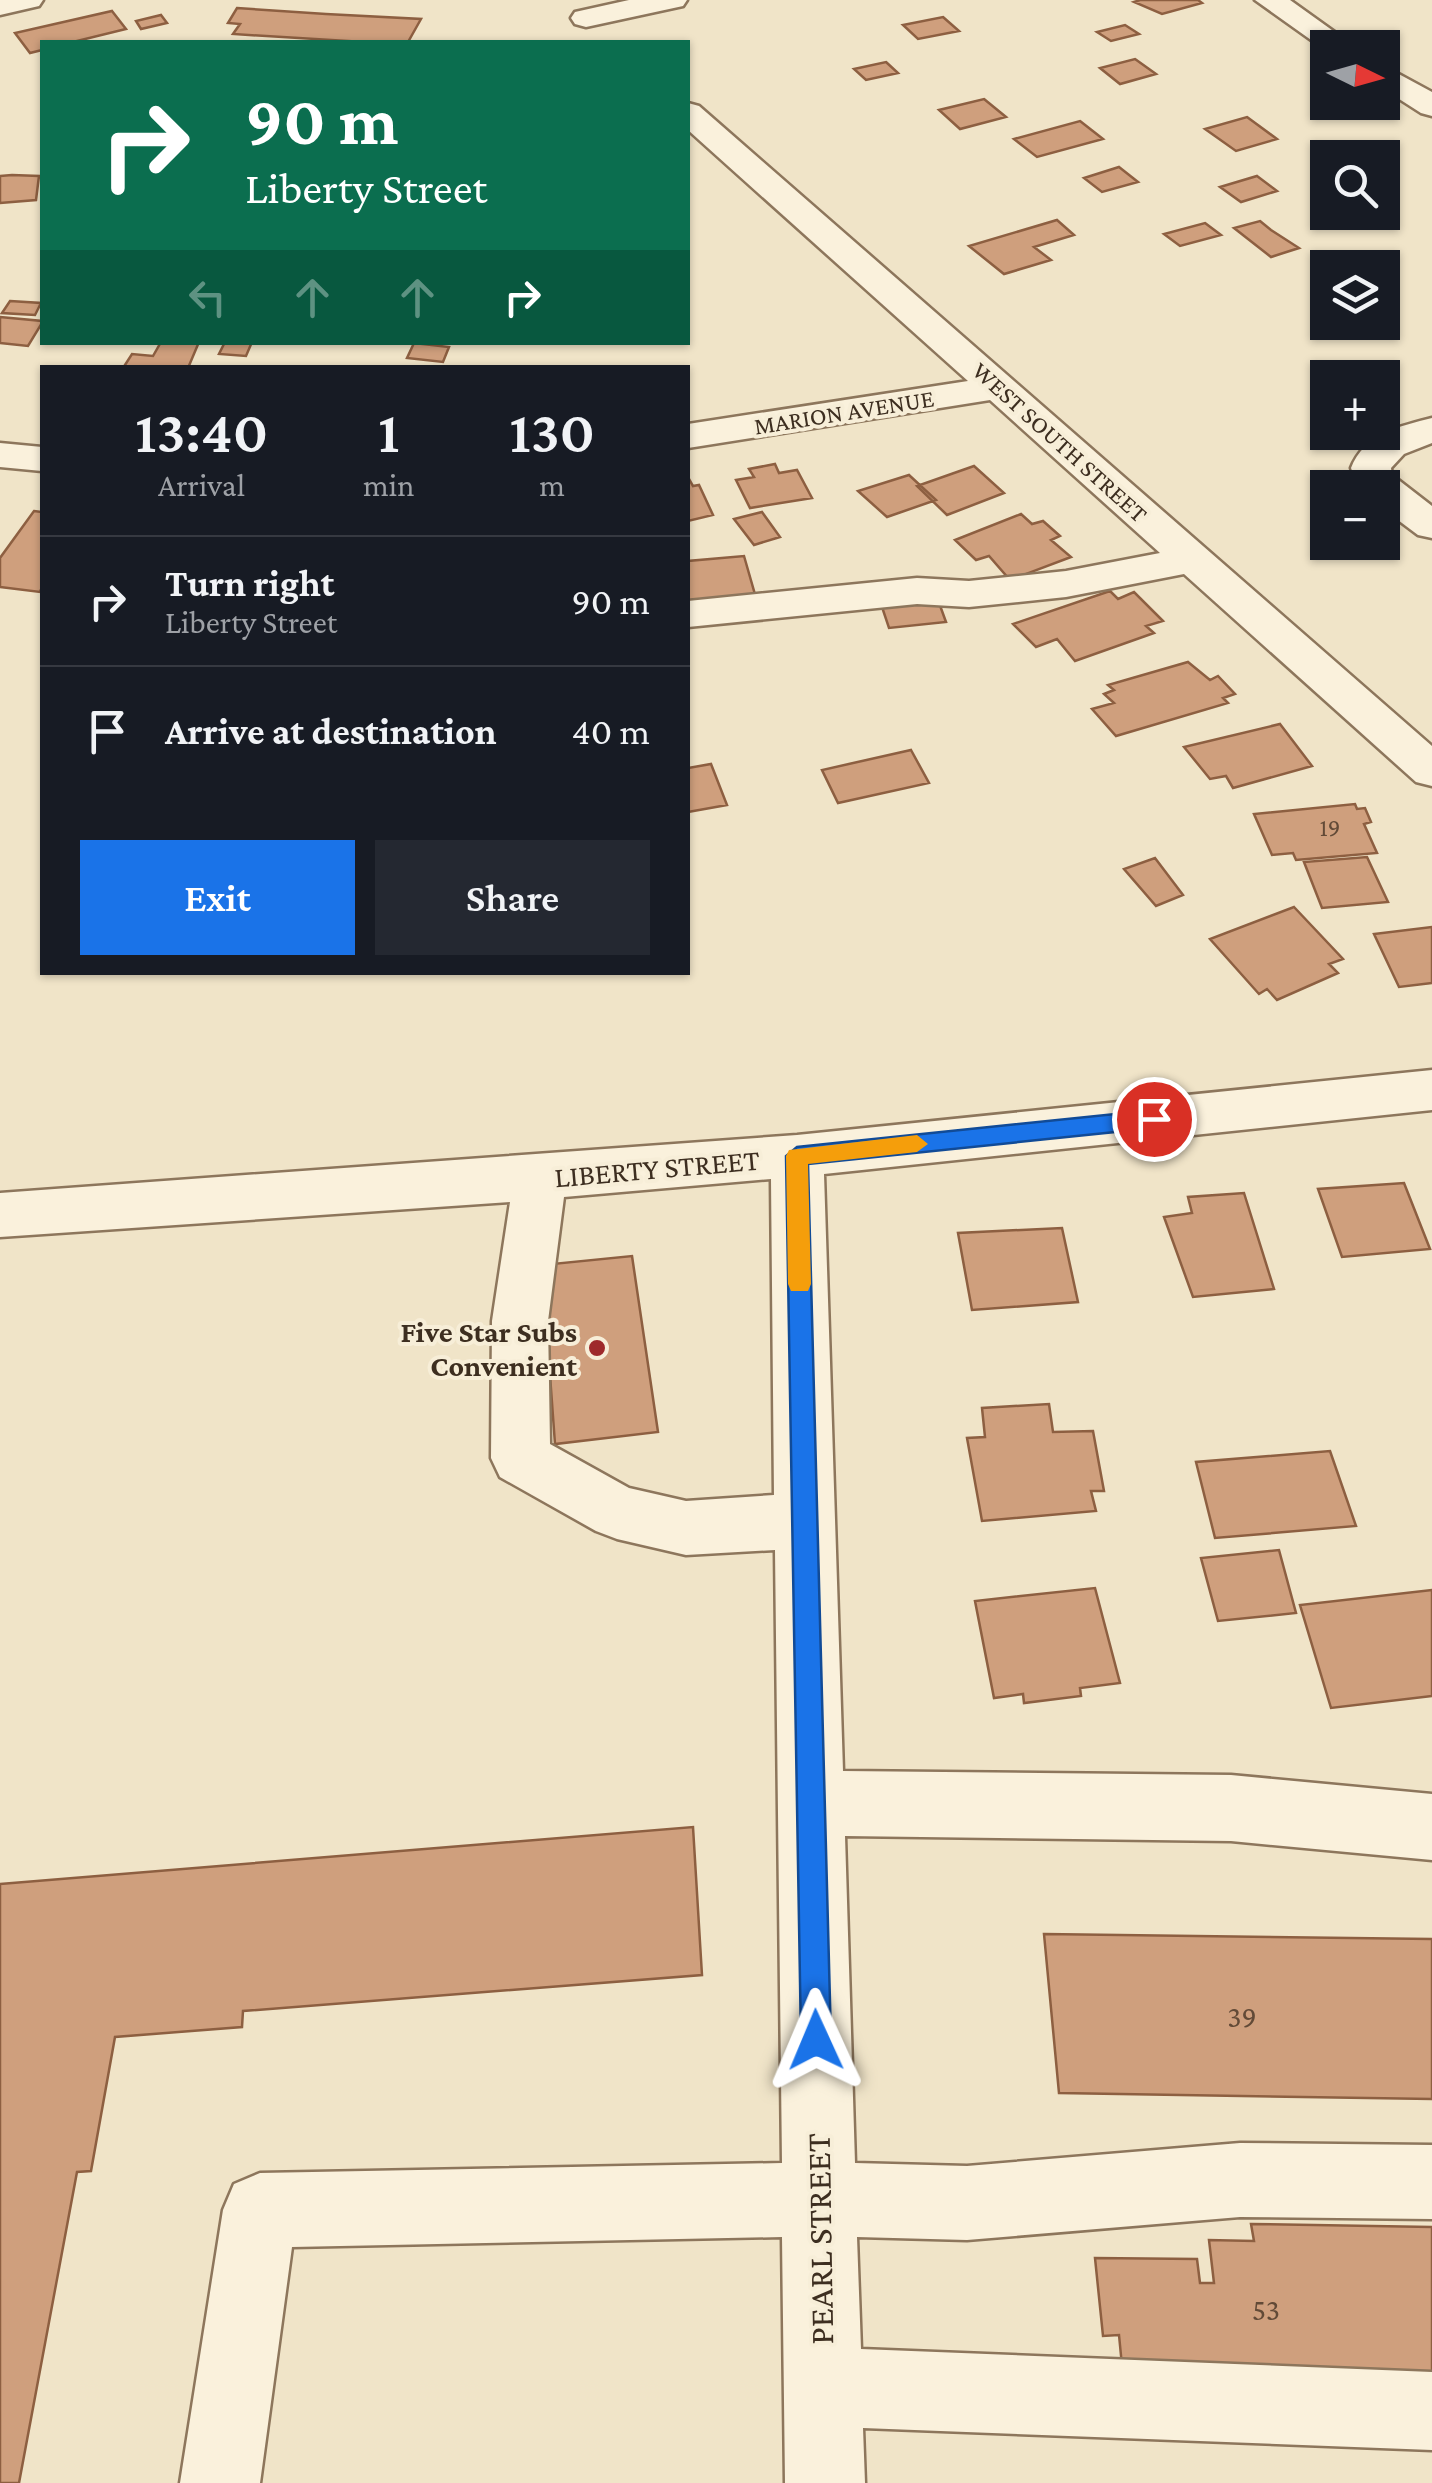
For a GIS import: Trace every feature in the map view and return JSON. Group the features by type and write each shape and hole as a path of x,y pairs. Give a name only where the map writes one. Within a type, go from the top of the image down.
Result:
{"street":[{"path":"0,6 28,0"},
{"path":"576,9 672,0"},
{"path":"1270,0 1315,30"},
{"path":"576,9 610,40"},
{"path":"1400,86 1432,106"},
{"name":"WEST SOUTH STREET","path":"696,128 1001,388 1432,771"},
{"name":"MARION AVENUE","path":"690,436 1001,388"},
{"path":"1372,470 1373,459 1382,449 1432,430"},
{"path":"0,455 40,458"},
{"path":"1400,502 1432,526"},
{"path":"690,614 917,591 970,594 1066,584 1191,560"},
{"name":"LIBERTY STREET","path":"0,1215 797,1156 1432,1090"},
{"name":"PEARL STREET","path":"797,1156 825,2483"},
{"path":"540,1178 520,1321 520,1458 617,1512 686,1528 804,1521"},
{"path":"810,1803 1231,1808 1432,1827"},
{"path":"220,2483 260,2210 820,2199 968,2203 1240,2180 1432,2182"},
{"path":"824,2387 1432,2411"}],"building":[{"path":"1134,2 1202,3 1162,14"},
{"path":"237,8 421,19 409,40 233,34 240,24 228,23"},
{"path":"112,11 126,29 81,40 40,40 40,50 30,53 15,33"},
{"path":"161,15 167,23 141,29 136,21"},
{"path":"943,17 959,31 918,39 903,25"},
{"path":"1125,25 1139,34 1111,41 1097,32"},
{"path":"1135,59 1156,74 1120,84 1100,68"},
{"path":"886,62 898,73 866,80 854,69"},
{"path":"984,99 1006,117 960,129 939,110"},
{"path":"1247,117 1277,139 1236,151 1205,129"},
{"path":"1080,121 1103,139 1037,157 1014,139"},
{"path":"1119,167 1138,182 1102,192 1084,178"},
{"path":"0,176 39,176 36,200 0,203"},
{"path":"1257,176 1277,191 1241,202 1220,187"},
{"path":"1057,220 1074,235 1034,247 1051,260 1004,274 969,246"},
{"path":"1260,221 1299,248 1271,257 1234,228"},
{"path":"1205,223 1221,235 1180,246 1164,234"},
{"path":"10,301 40,303 35,315 2,313"},
{"path":"0,317 40,321 28,346 0,343"},
{"path":"159,345 198,345 189,365 125,365 132,354 153,356"},
{"path":"224,345 251,345 246,356 219,354"},
{"path":"413,345 449,347 443,362 407,358"},
{"path":"775,464 779,473 797,470 812,498 750,508 736,480 754,477 749,469"},
{"path":"974,466 1004,493 947,515 917,486"},
{"path":"909,475 936,500 887,517 858,491"},
{"path":"690,481 693,486 699,485 713,515 690,521"},
{"path":"34,511 40,512 40,592 0,587 0,558"},
{"path":"762,512 780,537 754,545 734,519"},
{"path":"1021,514 1032,524 1043,521 1060,536 1051,540 1071,557 1010,580 989,556 976,560 955,540"},
{"path":"744,556 756,598 690,604 690,561"},
{"path":"1110,591 1118,599 1134,592 1163,621 1146,626 1154,633 1075,661 1057,639 1036,647 1013,624"},
{"path":"938,600 946,622 889,628 882,607"},
{"path":"1188,662 1210,680 1218,676 1235,694 1223,698 1228,703 1116,736 1092,709 1114,703 1104,694 1114,690 1108,685"},
{"path":"1280,724 1312,766 1233,788 1226,776 1210,779 1184,747"},
{"path":"911,750 929,783 838,803 822,770"},
{"path":"711,764 727,805 690,812 690,768"},
{"path":"1355,804 1357,809 1365,808 1371,822 1364,824 1377,853 1296,860 1293,853 1272,855 1254,814"},
{"path":"1367,857 1388,902 1322,908 1304,862"},
{"path":"1155,858 1183,895 1156,906 1124,869"},
{"path":"1294,907 1343,959 1329,964 1338,973 1277,1000 1267,989 1259,994 1210,939"},
{"path":"1432,927 1432,983 1399,987 1374,934"},
{"path":"1404,1183 1430,1249 1342,1257 1318,1189"},
{"path":"1244,1193 1274,1289 1193,1297 1164,1217 1192,1213 1188,1197"},
{"path":"1062,1228 1078,1302 972,1310 958,1233"},
{"name":"Five Star Subs Convenient","path":"632,1256 658,1432 555,1444 542,1265"},
{"path":"1049,1404 1053,1432 1093,1431 1104,1491 1091,1491 1096,1511 982,1521 967,1438 985,1437 982,1408"},
{"path":"1330,1451 1356,1526 1215,1538 1196,1462"},
{"path":"1279,1550 1296,1613 1218,1621 1201,1558"},
{"path":"1095,1588 1120,1683 1080,1688 1081,1696 1024,1703 1023,1694 994,1698 975,1601"},
{"path":"1432,1590 1432,1696 1331,1708 1300,1605"},
{"path":"693,1827 702,1975 243,2011 242,2027 115,2037 91,2171 77,2172 19,2483 0,2483 0,1884"},
{"path":"1044,1934 1432,1939 1432,2099 1059,2093"},
{"path":"1251,2224 1432,2227 1432,2380 1123,2376 1119,2335 1103,2336 1095,2258 1197,2259 1200,2283 1214,2283 1209,2240 1254,2241"}],"slow traffic":[{"path":"800,1284 797,1156 917,1144"}],"place":[{"name":"Five Star Subs Convenient","path":"597,1348"}],"route":[{"path":"816,2040 797,1156 1154,1119"}]}
